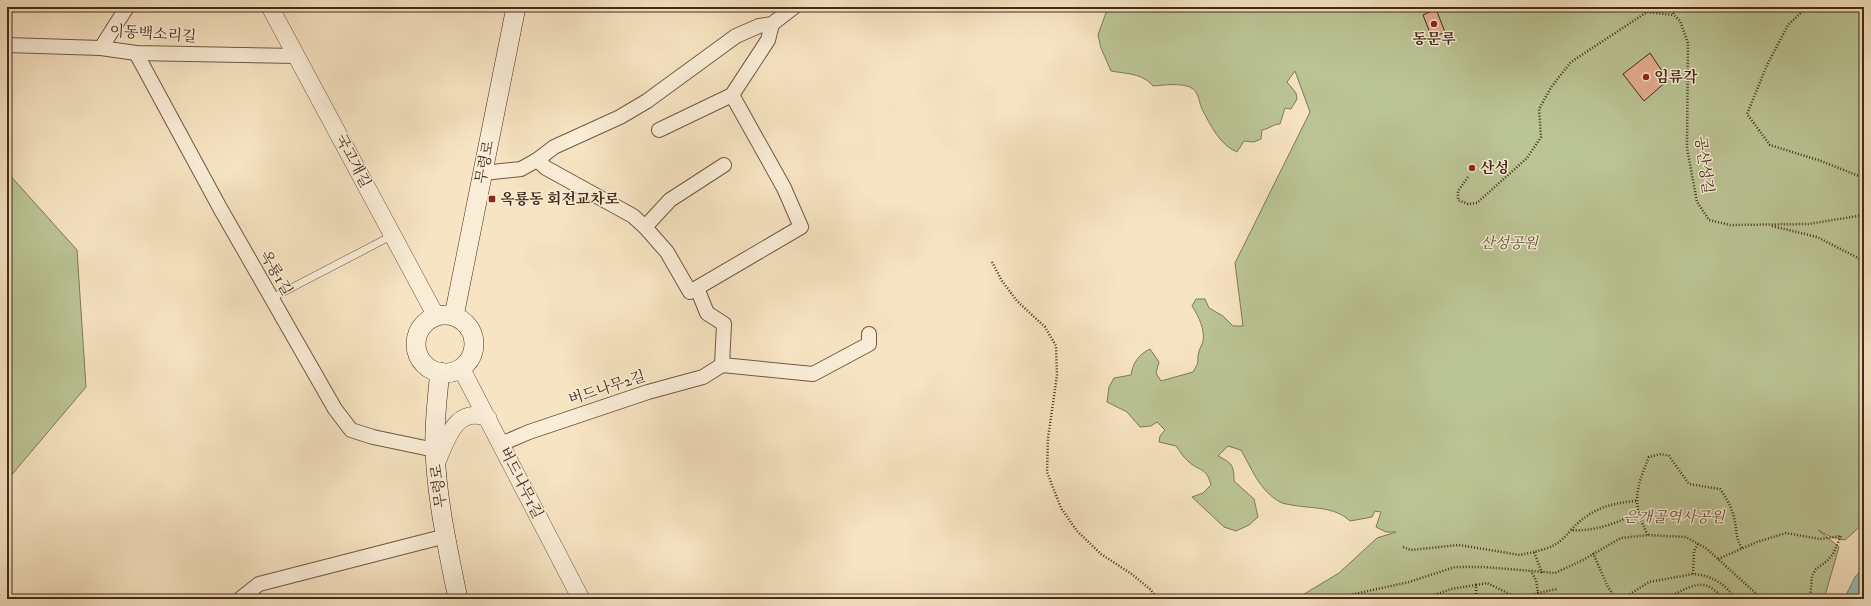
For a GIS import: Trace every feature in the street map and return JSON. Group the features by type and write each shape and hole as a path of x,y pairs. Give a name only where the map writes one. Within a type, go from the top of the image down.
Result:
{"main road":[{"name":"무령로","path":"445,316 483,173 516,7"},
{"path":"445,316 462,320 468,327 474,344 467,362 461,368 454,371 440,372 431,369 418,355 416,346 417,336 421,328 428,320 445,316"},
{"name":"무령로","path":"440,372 436,407 436,457 446,536 458,599"}],"street":[{"path":"101,48 127,7"},
{"name":"국고개길","path":"270,7 393,235 445,316"},
{"path":"483,173 521,169 537,160 554,147 620,116 647,101 736,36 759,26 772,24 794,7"},
{"path":"659,130 732,94 768,40 772,24"},
{"name":"이동백소리길","path":"7,45 101,48 136,53 297,56"},
{"name":"옥룡1길","path":"136,53 220,208 335,409 351,430 436,457"},
{"path":"537,160 546,168 633,216 646,227 667,252 690,292 801,227 784,188 732,94"},
{"path":"646,227 670,200 724,165"},
{"path":"696,288 707,313 724,324 722,365 813,374 869,344 869,334"},
{"name":"버드나무2길","path":"501,444 529,432 648,392 703,377 722,365"},
{"name":"버드나무1길","path":"461,368 581,599"},
{"path":"436,457 454,427 465,416 477,414 488,418"},
{"path":"240,599 259,584 446,536"}],"lane":[{"path":"272,298 393,235"}],"path":[{"name":"공산성길","path":"1672,7 1674,15 1680,21 1688,43 1688,148 1697,202 1709,220 1730,226 1808,224 1864,215"},
{"path":"1807,7 1788,25 1767,65 1747,114 1770,145 1821,161 1864,178"},
{"path":"1468,177 1458,191 1458,200 1468,204 1477,203 1527,158 1541,137 1539,109 1552,86 1571,62 1647,12 1674,15"},
{"path":"1768,225 1817,237 1864,261"},
{"path":"992,262 1002,281 1017,301 1045,326 1056,346 1057,375 1048,438 1048,472 1061,508 1077,531 1101,554 1133,575 1151,590 1157,599"},
{"path":"1648,535 1637,512 1636,500 1649,457 1661,454 1669,456 1689,484 1720,489 1733,513 1736,534 1742,548"},
{"path":"1403,547 1418,549 1459,545 1520,555 1553,548 1560,544 1583,517 1622,502 1636,500"},
{"path":"1571,530 1593,530 1637,512"},
{"path":"1718,559 1742,548 1786,533 1820,539 1841,536 1833,554 1814,573 1810,599"},
{"path":"1332,599 1410,582 1455,567 1485,567 1555,573 1583,560 1621,538 1648,535 1686,537 1707,549 1762,599"},
{"path":"1693,574 1694,551 1698,544"},
{"path":"1534,552 1542,572"},
{"path":"1593,553 1608,587 1616,599 1630,594 1649,582 1693,574 1701,574 1728,588 1735,599"},
{"path":"1531,571 1536,580 1538,593 1536,599"},
{"path":"1417,599 1426,598 1451,589 1487,582 1520,599 1557,589"},
{"path":"1476,585 1476,599"},
{"path":"1652,599 1668,597 1686,587 1698,585 1710,587 1723,599"},
{"path":"1754,599 1757,594"},
{"path":"1390,599 1411,599"}],"green space":[{"name":"산성공원","path":"1108,7 1864,7 1864,523 1845,540 1831,537 1818,530 1839,547 1824,599 1296,599 1339,573 1377,538 1396,532 1386,532 1376,527 1381,512 1375,511 1372,517 1350,521 1344,516 1330,510 1281,503 1261,485 1241,450 1228,446 1218,456 1231,465 1233,468 1234,481 1254,499 1258,517 1249,525 1236,531 1224,527 1192,497 1203,493 1211,485 1207,475 1186,459 1176,446 1159,442 1160,436 1165,430 1157,422 1151,426 1140,427 1127,412 1107,402 1109,387 1114,378 1131,375 1137,360 1142,354 1150,349 1159,362 1156,373 1161,381 1193,372 1198,363 1198,355 1203,342 1201,323 1192,306 1196,299 1205,299 1209,308 1223,316 1233,326 1243,326 1235,263 1310,112 1295,71 1287,82 1296,93 1297,99 1291,109 1285,108 1280,124 1262,130 1261,139 1254,142 1244,141 1237,152 1231,149 1221,140 1209,123 1201,108 1196,92 1190,87 1177,85 1153,86 1139,76 1111,71 1101,48 1098,35"},
{"path":"7,172 77,250 86,387 7,479"}],"shaded area":[{"path":"1864,567 1864,599 1844,599 1855,577"}],"building":[{"name":"동문루","path":"1436,9 1445,32 1432,38 1423,15"},
{"name":"임류각","path":"1650,53 1668,80 1644,101 1623,74"}],"place":[{"name":"동문루","path":"1434,24"},
{"name":"임류각","path":"1646,77"},
{"name":"산성","path":"1472,168"},
{"name":"옥룡동 회전교차로","path":"492,199"}],"park label":[{"name":"은개골역사공원","path":"1674,517"}]}
